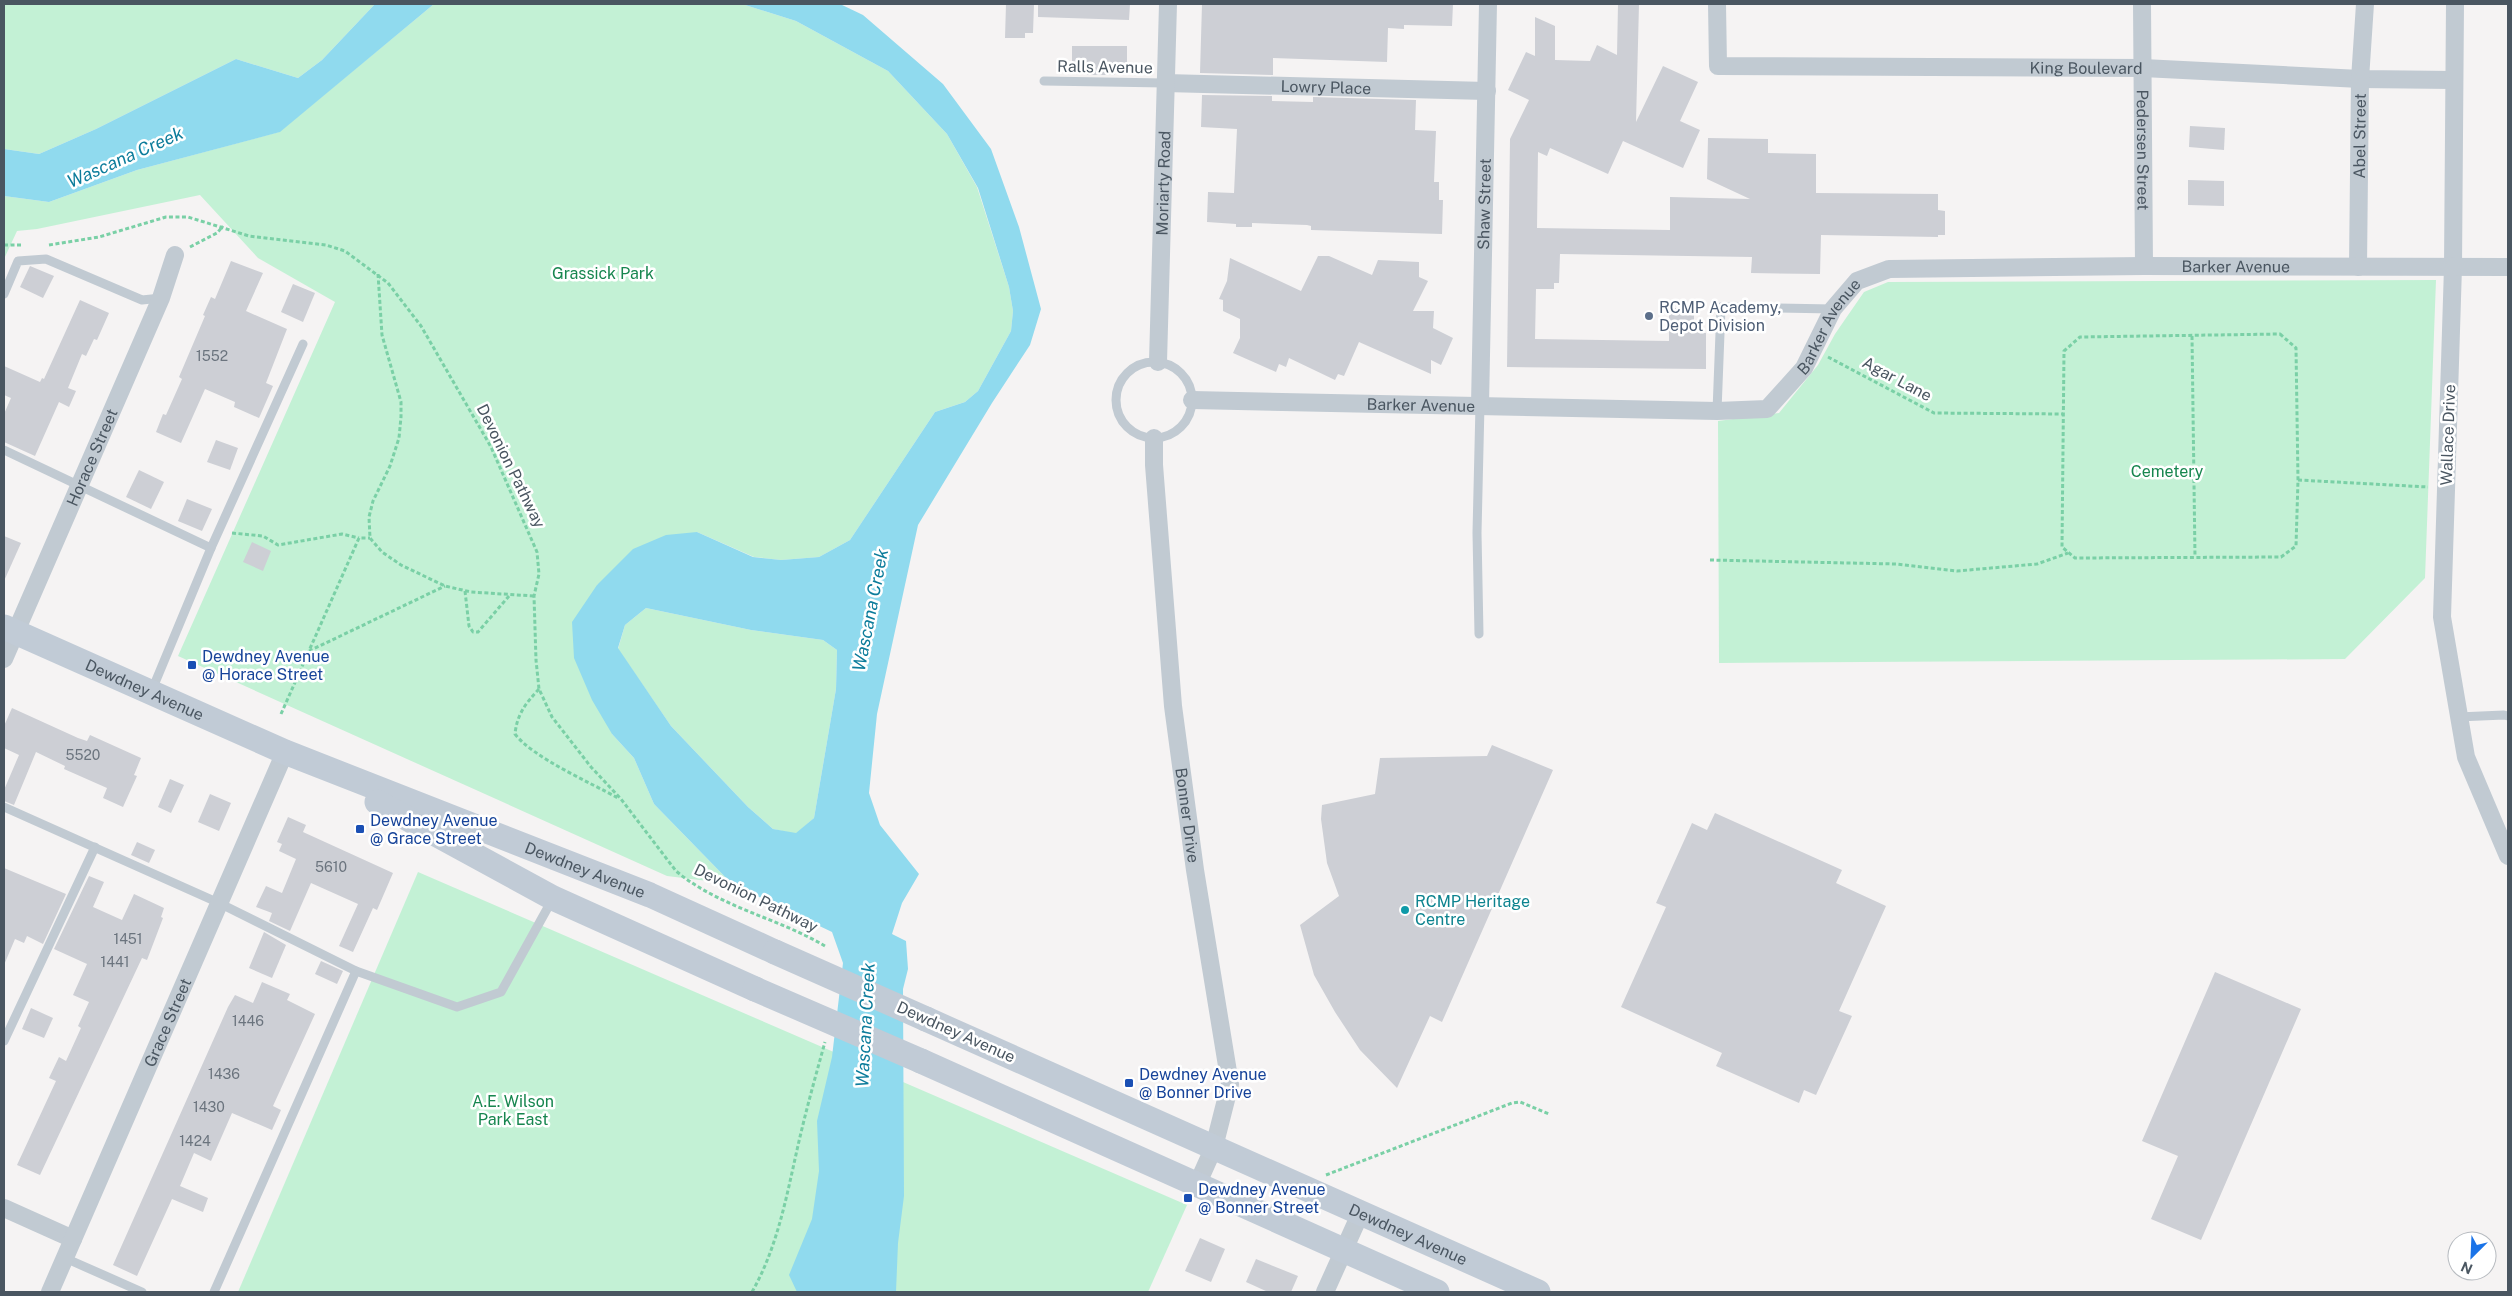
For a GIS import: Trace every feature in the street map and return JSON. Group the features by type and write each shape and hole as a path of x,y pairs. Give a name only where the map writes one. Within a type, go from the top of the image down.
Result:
{"main road":[{"name":"Dewdney Avenue","path":"10,630 285,752 650,895 1538,1292"},
{"name":"Dewdney Avenue","path":"285,752 553,898 755,990 921,1061 1437,1292"}],"street":[{"name":"Moriarty Road","path":"1158,362 1168,4"},
{"name":"Shaw Street","path":"1480,405 1488,4"},
{"name":"King Boulevard","path":"1717,4 1718,66 2143,68 2360,79 2453,80"},
{"name":"Pedersen Street","path":"2142,4 2144,266"},
{"name":"Abel Street","path":"2358,267 2360,79 2365,4"},
{"name":"Wallace Drive","path":"2455,4 2453,266 2442,617 2457,717 2466,757 2508,856"},
{"name":"Lowry Place","path":"1165,83 1487,91"},
{"name":"Horace Street","path":"4,659 10,630 80,486 161,298 175,254"},
{"name":"Barker Avenue","path":"1192,400 1717,411 1767,409 1804,368 1833,309 1857,281 1889,269 2144,266 2508,267"},
{"name":"Bonner Drive","path":"1154,438 1154,465 1173,706 1195,870 1230,1084 1214,1147 1197,1185"},
{"name":"Grace Street","path":"50,1292 285,752"},
{"path":"4,1208 73,1239"},
{"path":"1325,1292 1361,1212"}],"lane":[{"name":"Ralls Avenue","path":"1044,81 1165,83"},
{"path":"4,294 18,262 46,259 142,300 161,298"},
{"path":"1717,411 1721,307 1833,309"},
{"path":"151,693 211,548 304,344"},
{"path":"1158,362 1177,369 1186,378 1191,390 1192,400 1190,415 1183,426 1173,434 1154,438 1136,434 1125,426 1118,416 1115,403 1116,390 1121,379 1130,370 1141,364 1158,362"},
{"path":"1479,634 1476,533 1480,405"},
{"path":"4,450 211,548"},
{"path":"2457,717 2508,716"},
{"path":"4,807 219,903 356,971 457,1007 501,992 553,898"},
{"path":"4,1041 95,847"},
{"path":"214,1292 356,971"},
{"path":"65,1258 142,1292"}],"path":[{"name":"Devonion Pathway","path":"44,245 79,241 166,217 188,216 249,236 326,245 345,251 378,273 421,326 450,373 500,464 537,552 538,574 534,596 539,689 552,717 568,740 621,799 676,871 684,878 719,897 808,936 825,946"},
{"path":"175,254 217,233 223,226"},
{"path":"4,245 25,245"},
{"path":"378,273 382,336 401,402 402,417 399,438 390,466 371,509 368,528 370,538 382,552 401,565 445,586 465,591 509,596 534,596"},
{"path":"2280,334 2296,348 2298,480 2296,546 2281,557 2075,558 2062,547 2063,414 2064,351 2080,337 2280,334"},
{"path":"2192,336 2194,557"},
{"name":"Agar Lane","path":"1814,350 1934,413 2063,414"},
{"path":"2298,480 2446,488"},
{"path":"219,531 263,536 278,545 342,534 359,538 370,538"},
{"path":"281,714 359,538"},
{"path":"1710,560 1896,564 1957,571 2037,564 2068,553"},
{"path":"309,651 445,586"},
{"path":"465,591 469,626 473,632 478,632 509,596"},
{"path":"539,689 524,706 516,724 515,734 520,741 621,799"},
{"path":"752,1292 772,1250 781,1221 804,1116 825,1041"},
{"path":"1319,1178 1512,1103 1520,1102 1549,1114"}],"green space":[{"path":"4,4 375,4 322,60 298,78 236,59 96,129 39,154 4,149"},
{"name":"Grassick Park","path":"434,4 742,4 796,21 888,71 947,134 977,187 1009,287 1013,311 1011,331 978,391 965,402 935,412 850,540 819,557 781,560 754,557 697,532 597,585 612,734 634,758 654,804 732,884 667,876 178,656 335,302 258,258 200,195 37,229 17,231 4,259 4,196 49,202 137,170 279,132"},
{"name":"Cemetery","path":"2436,280 2425,578 2345,659 1719,663 1718,421 1779,413 1818,365 1835,334 1864,292 1888,282"},
{"path":"646,608 751,630 823,640 837,650 836,689 814,818 796,834 773,829 748,807 671,726 618,649 625,625"},
{"name":"A.E. Wilson Park East","path":"418,872 1187,1205 1148,1292 238,1292"}],"water":[{"name":"Wascana Creek","path":"375,4 434,4 280,132 137,170 49,202 4,196 4,149 39,154 96,129 236,59 298,78 322,60"},
{"name":"Wascana Creek","path":"742,4 840,4 863,15 943,84 991,149 1019,227 1041,309 1030,345 992,403 918,525 877,714 869,793 880,825 919,874 902,903 892,934 906,941 908,969 903,989 904,1196 898,1243 896,1292 797,1292 789,1275 812,1219 819,1171 817,1121 832,1057 843,963 832,932 732,884 654,804 634,758 612,734 592,700 574,658 572,622 597,585 633,549 666,535 697,532 753,557 781,560 819,557 850,540 935,412 965,402 978,391 1011,331 1013,311 1009,287 978,188 947,134 888,71 796,21","holes":["646,608 751,630 823,640 837,650 836,689 814,818 796,833 773,829 748,807 671,726 618,648 625,625"]}],"building":[{"path":"1006,4 1034,4 1033,33 1025,33 1025,38 1005,38"},
{"path":"1038,4 1130,4 1129,20 1038,17"},
{"path":"1202,4 1453,4 1452,26 1404,25 1404,29 1388,28 1387,62 1273,58 1273,75 1200,73"},
{"path":"1618,4 1639,4 1636,122 1663,66 1698,82 1680,121 1700,130 1683,168 1623,141 1608,174 1550,148 1547,156 1538,152 1537,228 1670,230 1670,197 1750,199 1707,179 1708,138 1768,139 1768,153 1816,154 1816,193 1938,194 1938,210 1945,211 1945,235 1938,235 1938,237 1821,235 1820,274 1751,273 1752,257 1560,254 1559,283 1554,283 1554,289 1536,289 1535,339 1669,341 1669,308 1694,308 1694,332 1706,333 1706,369 1507,367 1510,139 1529,100 1508,90 1526,52 1535,56 1535,17 1555,26 1555,60 1590,61 1597,45 1617,55"},
{"path":"1072,46 1127,46 1127,65 1115,65 1115,75 1087,75 1087,64 1072,64"},
{"path":"1202,95 1272,96 1272,101 1313,102 1313,97 1416,100 1415,130 1436,131 1434,182 1439,182 1439,200 1443,200 1442,234 1311,230 1311,226 1307,225 1252,223 1252,227 1236,227 1236,224 1207,222 1208,192 1234,193 1237,129 1201,127"},
{"path":"2190,126 2225,128 2224,150 2189,147"},
{"path":"2188,180 2224,181 2224,206 2188,205"},
{"path":"1318,256 1329,256 1372,275 1378,260 1419,262 1419,277 1428,281 1413,311 1434,311 1433,328 1453,338 1441,365 1431,360 1431,374 1359,342 1344,376 1338,374 1335,380 1289,358 1286,367 1279,364 1276,372 1233,353 1240,338 1240,319 1223,311 1223,300 1219,299 1227,281 1230,258 1301,291"},
{"path":"231,261 263,273 246,311 287,329 266,383 273,386 259,418 234,407 235,402 205,389 181,443 156,432 163,414 166,415 182,379 179,377 205,316 203,315 211,297 215,299"},
{"path":"30,266 54,276 43,298 20,287"},
{"path":"293,284 315,293 303,322 281,312"},
{"path":"80,300 109,313 97,340 94,339 86,356 82,354 68,388 76,391 69,407 59,402 35,456 4,442 4,414 11,398 4,395 4,366 40,382 42,378 44,379"},
{"path":"216,440 238,448 230,470 207,462"},
{"path":"139,470 164,482 151,509 126,497"},
{"path":"187,499 212,509 202,531 178,521"},
{"path":"4,536 21,543 4,581"},
{"path":"252,542 271,551 263,571 243,562"},
{"path":"12,708 78,738 87,741 90,735 141,758 134,775 137,776 123,807 103,798 107,788 64,769 65,766 36,752 14,805 4,801 4,790 19,755 4,748 4,726"},
{"name":"RCMP Heritage Centre","path":"1492,745 1553,770 1442,1022 1430,1016 1397,1088 1360,1050 1335,1012 1314,975 1300,925 1339,896 1327,863 1321,819 1322,805 1375,794 1380,758 1487,756"},
{"path":"170,779 184,785 171,813 158,807"},
{"path":"210,794 231,803 219,831 198,822"},
{"path":"1715,813 1842,870 1836,883 1886,906 1839,1011 1852,1016 1816,1095 1804,1090 1799,1103 1716,1066 1722,1053 1621,1007 1666,907 1656,903 1692,823 1707,830"},
{"path":"288,817 306,825 303,832 393,873 377,910 373,908 353,952 339,946 358,904 311,883 290,931 269,921 272,913 256,907 266,886 282,893 296,859 279,851 282,844 277,842"},
{"path":"137,842 155,850 149,863 131,855"},
{"path":"4,868 66,894 43,944 27,936 24,943 15,939 4,965"},
{"path":"89,876 104,882 93,907 122,920 134,894 164,908 161,917 163,918 147,960 142,958 40,1175 17,1165 56,1081 49,1078 59,1057 66,1061 81,1028 78,1026 89,1002 73,995 87,964 54,949"},
{"path":"264,932 286,945 272,978 249,968"},
{"path":"321,961 343,971 337,984 315,974"},
{"path":"2215,972 2301,1009 2201,1240 2151,1219 2178,1156 2142,1141"},
{"path":"262,982 290,994 287,1000 315,1014 273,1106 281,1110 272,1130 232,1113 211,1161 194,1153 180,1186 208,1198 203,1212 172,1199 137,1276 113,1265 228,1007 235,995 253,1003"},
{"path":"31,1008 53,1018 44,1038 22,1029"},
{"path":"1200,1238 1225,1249 1211,1282 1185,1271"},
{"path":"1256,1259 1298,1276 1291,1292 1268,1292 1246,1282"}],"place":[{"name":"RCMP Academy, Depot Division","path":"1649,316"},
{"name":"Dewdney Avenue @ Horace Street","path":"192,665"},
{"name":"Dewdney Avenue @ Grace Street","path":"360,829"},
{"name":"RCMP Heritage Centre","path":"1405,910"},
{"name":"Dewdney Avenue @ Bonner Drive","path":"1129,1083"},
{"name":"Dewdney Avenue @ Bonner Street","path":"1188,1198"}]}
